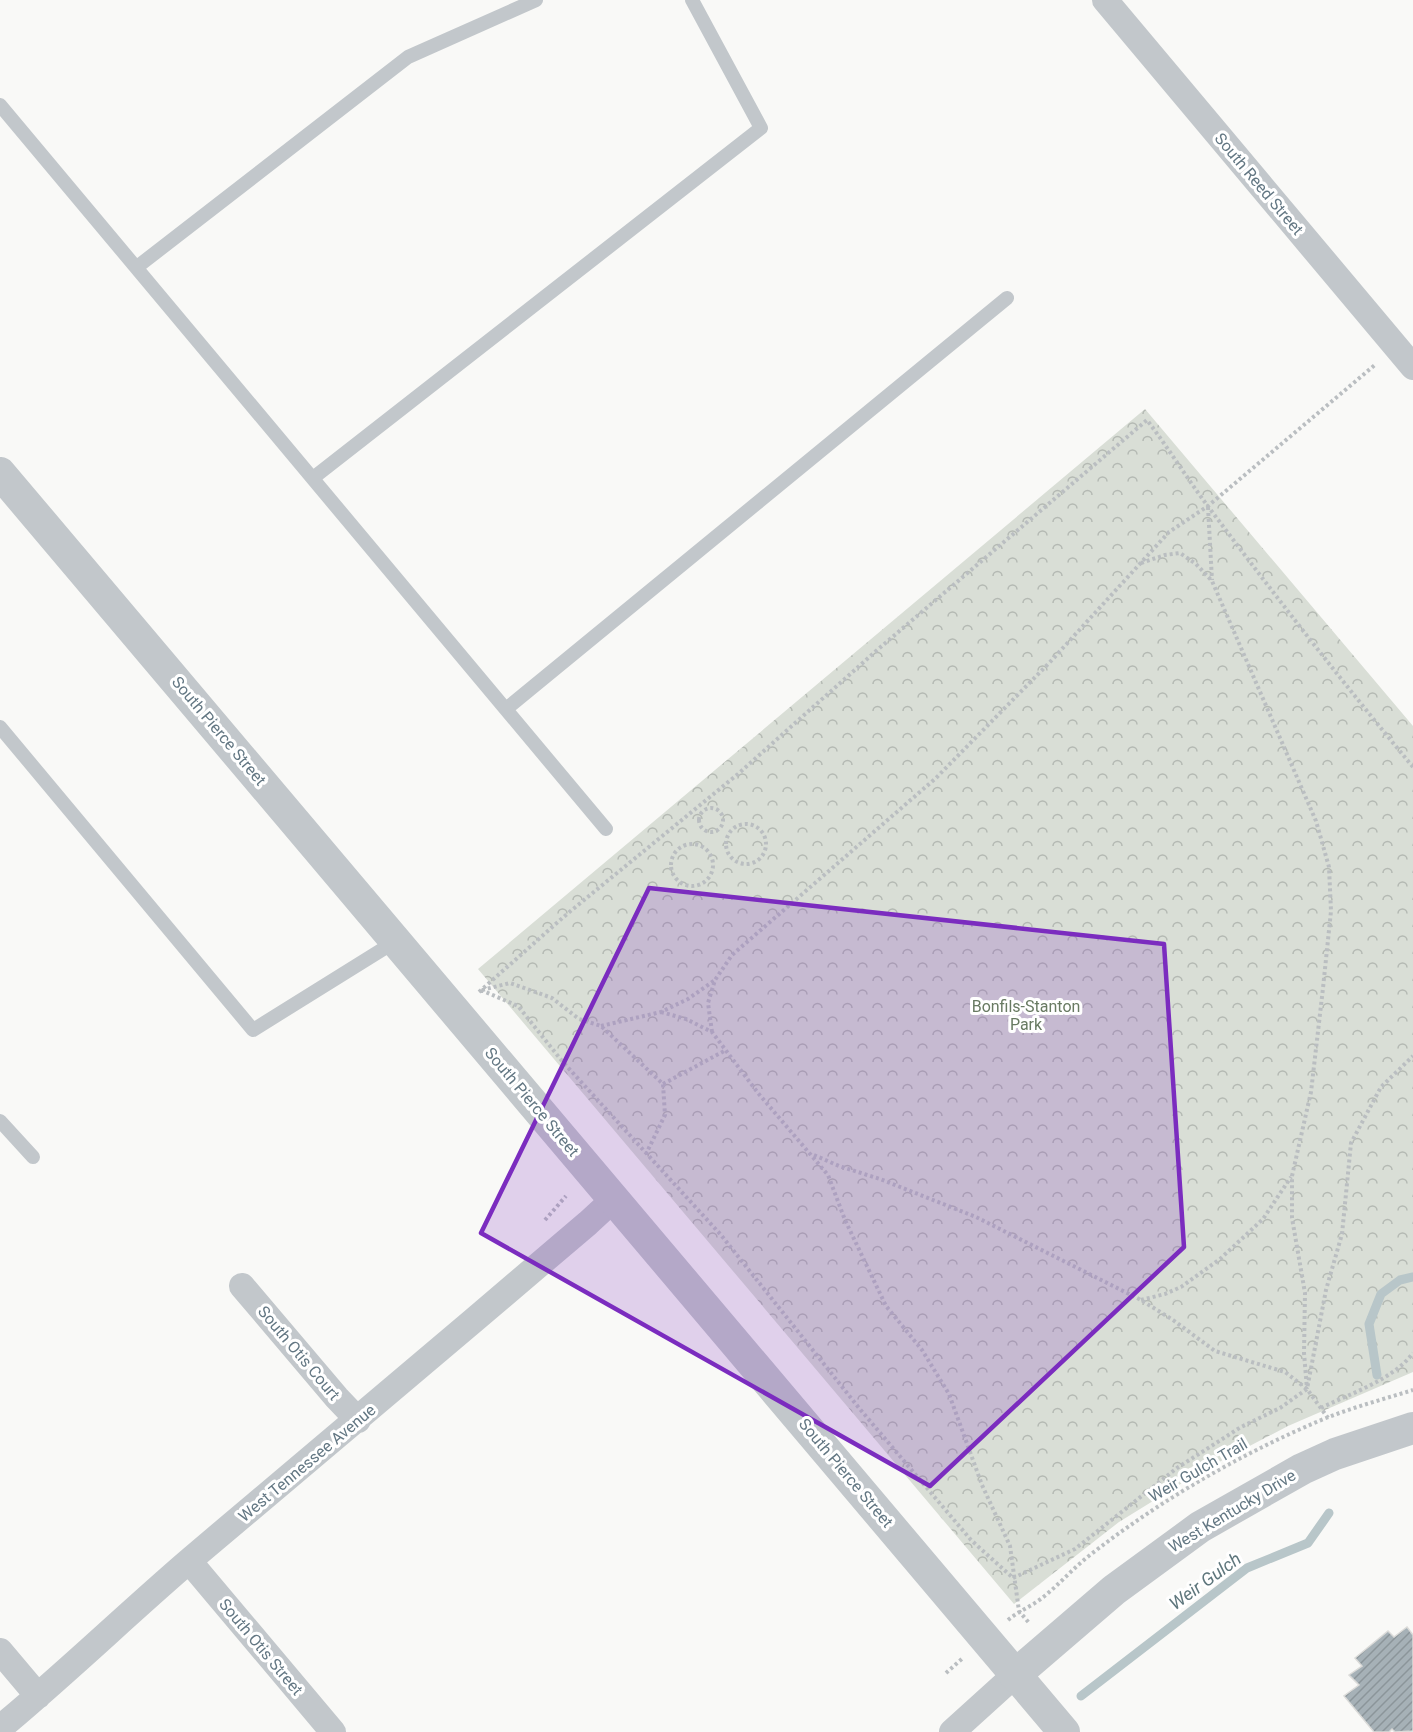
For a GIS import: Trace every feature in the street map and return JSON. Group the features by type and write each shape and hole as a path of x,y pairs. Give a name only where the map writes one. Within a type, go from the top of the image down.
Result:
{"street":[{"name":"South Reed Street","path":"1105,0 1413,367"},
{"name":"South Pierce Street","path":"0,472 1064,1732"},
{"name":"West Tennessee Avenue","path":"0,1728 189,1561 358,1420 614,1199"},
{"name":"South Otis Court","path":"242,1286 358,1420"},
{"name":"West Kentucky Drive","path":"1015,1675 1114,1590 1200,1527 1335,1454 1413,1428"},
{"name":"South Otis Street","path":"189,1561 333,1732"},
{"path":"0,1651 38,1696"},
{"path":"952,1732 1015,1675"}],"lane":[{"path":"137,267 408,57 536,0"},
{"path":"313,478 761,128 692,0"},
{"path":"0,105 606,829"},
{"path":"506,709 1007,298"},
{"path":"0,727 253,1030 396,941"},
{"path":"0,1121 33,1157"}],"path":[{"path":"712,1032 708,1002 716,980 732,955 936,778 1051,661 1169,532 1208,506 1376,364"},
{"path":"481,990 567,914 738,774 876,651 1147,420 1208,506 1353,696 1413,766"},
{"path":"1208,506 1212,581"},
{"path":"1140,563 1180,553 1196,564 1212,581 1316,821 1329,867 1331,911 1311,1092 1292,1176 1292,1218 1305,1293 1304,1353 1307,1389"},
{"path":"711,808 720,812 723,817 721,828 716,831 705,830 700,823 702,812 711,808"},
{"path":"745,823 761,830 766,838 766,848 762,857 753,863 744,865 735,862 726,849 725,840 730,831 737,825 745,823"},
{"path":"691,844 707,851 712,859 712,869 708,878 700,884 690,886 681,883 675,878 672,870 671,861 676,852 691,844"},
{"path":"600,1026 661,1012 688,999 716,980"},
{"path":"481,990 510,983 552,998 579,1019 600,1026 663,1084 665,1115 646,1154"},
{"path":"481,990 518,1006 562,1061 720,1235 859,1408 971,1540 1013,1578"},
{"path":"661,1012 686,1019 712,1032 758,1093 828,1175 845,1220 886,1306 922,1350 949,1394 982,1485 1010,1546 1013,1578"},
{"path":"663,1084 726,1050"},
{"path":"1013,1578 1075,1549 1177,1468 1241,1427 1280,1408 1307,1389 1326,1290 1342,1234 1350,1143 1381,1087 1413,1056"},
{"path":"811,1153 839,1166 880,1179 976,1217 1141,1300 1215,1351 1285,1372 1307,1389 1328,1418"},
{"path":"1141,1300 1181,1287 1220,1259 1263,1219 1292,1176"},
{"path":"1321,1408 1388,1376 1405,1364 1413,1353"},
{"name":"Weir Gulch Trail","path":"1013,1578 1019,1611 1041,1599 1088,1556 1143,1516 1190,1486 1255,1451 1328,1418 1413,1390"}],"highlighted area":[{"path":"649,888 1164,944 1184,1247 930,1486 481,1233"}],"green space":[{"name":"Bonfils-Stanton Park","path":"1145,409 1413,726 1413,1372 1288,1426 1200,1472 1119,1522 1014,1604 478,969"}],"building":[{"path":"1407,1627 1413,1635 1413,1731 1395,1732 1392,1729 1389,1732 1374,1732 1344,1696 1359,1685 1349,1675 1362,1666 1355,1658 1388,1631 1394,1637"}],"waterway":[{"name":"Weir Gulch","path":"1377,1375 1369,1324 1381,1294 1400,1280 1413,1277"},
{"name":"Weir Gulch","path":"1081,1696 1247,1568 1308,1543 1329,1513"}]}
